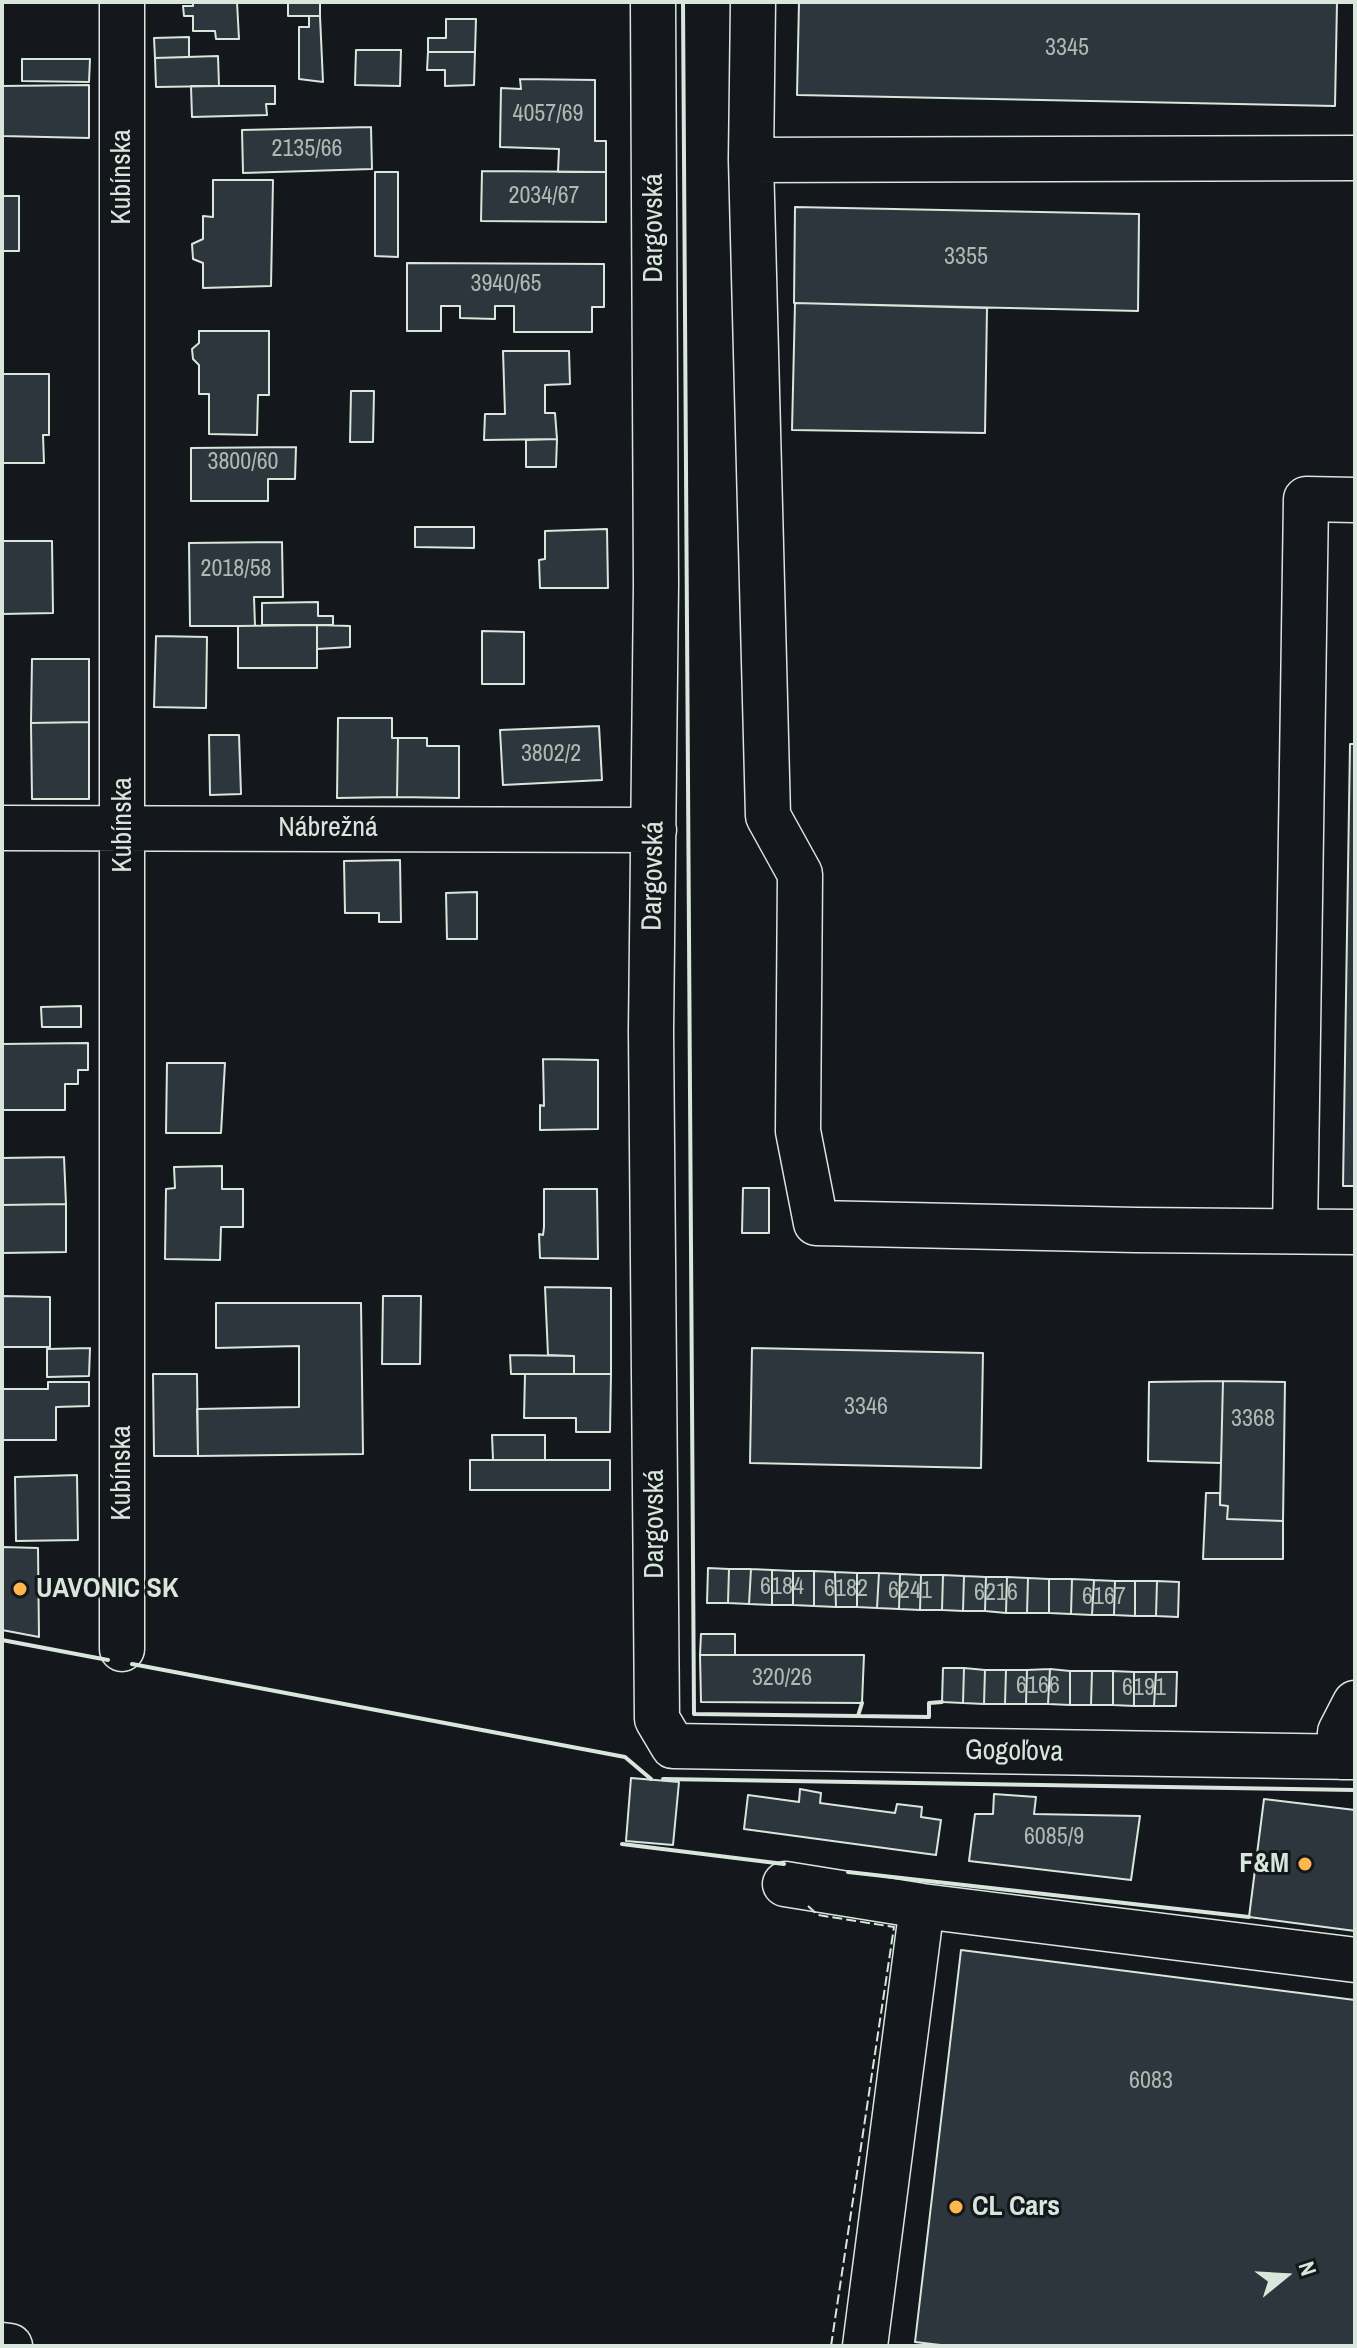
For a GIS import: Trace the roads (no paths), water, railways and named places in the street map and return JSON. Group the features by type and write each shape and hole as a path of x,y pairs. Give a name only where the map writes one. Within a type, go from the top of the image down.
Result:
{"street":[{"name":"Kubínska","path":"122,2 122,1649"},
{"name":"Dargovská","path":"653,2 654,830 651,1031 657,1719 673,1746"},
{"path":"753,2 751,160 768,816 800,874 798,1131 816,1223 1355,1232"},
{"path":"751,160 1355,158"},
{"path":"1295,1231 1306,499 1355,500"},
{"name":"Nábrežná","path":"2,828 654,830"},
{"path":"1348,1757 1340,1732 1355,1703"},
{"name":"Gogoľova","path":"673,1746 1348,1757"},
{"path":"785,1884 922,1906 1355,1960"},
{"path":"865,2346 922,1906"},
{"path":"2,2345 10,2346"}],"place":[{"name":"UAVONIC SK","path":"20,1589"},
{"name":"F&M","path":"1305,1864"},
{"name":"CL Cars","path":"956,2207"}]}
